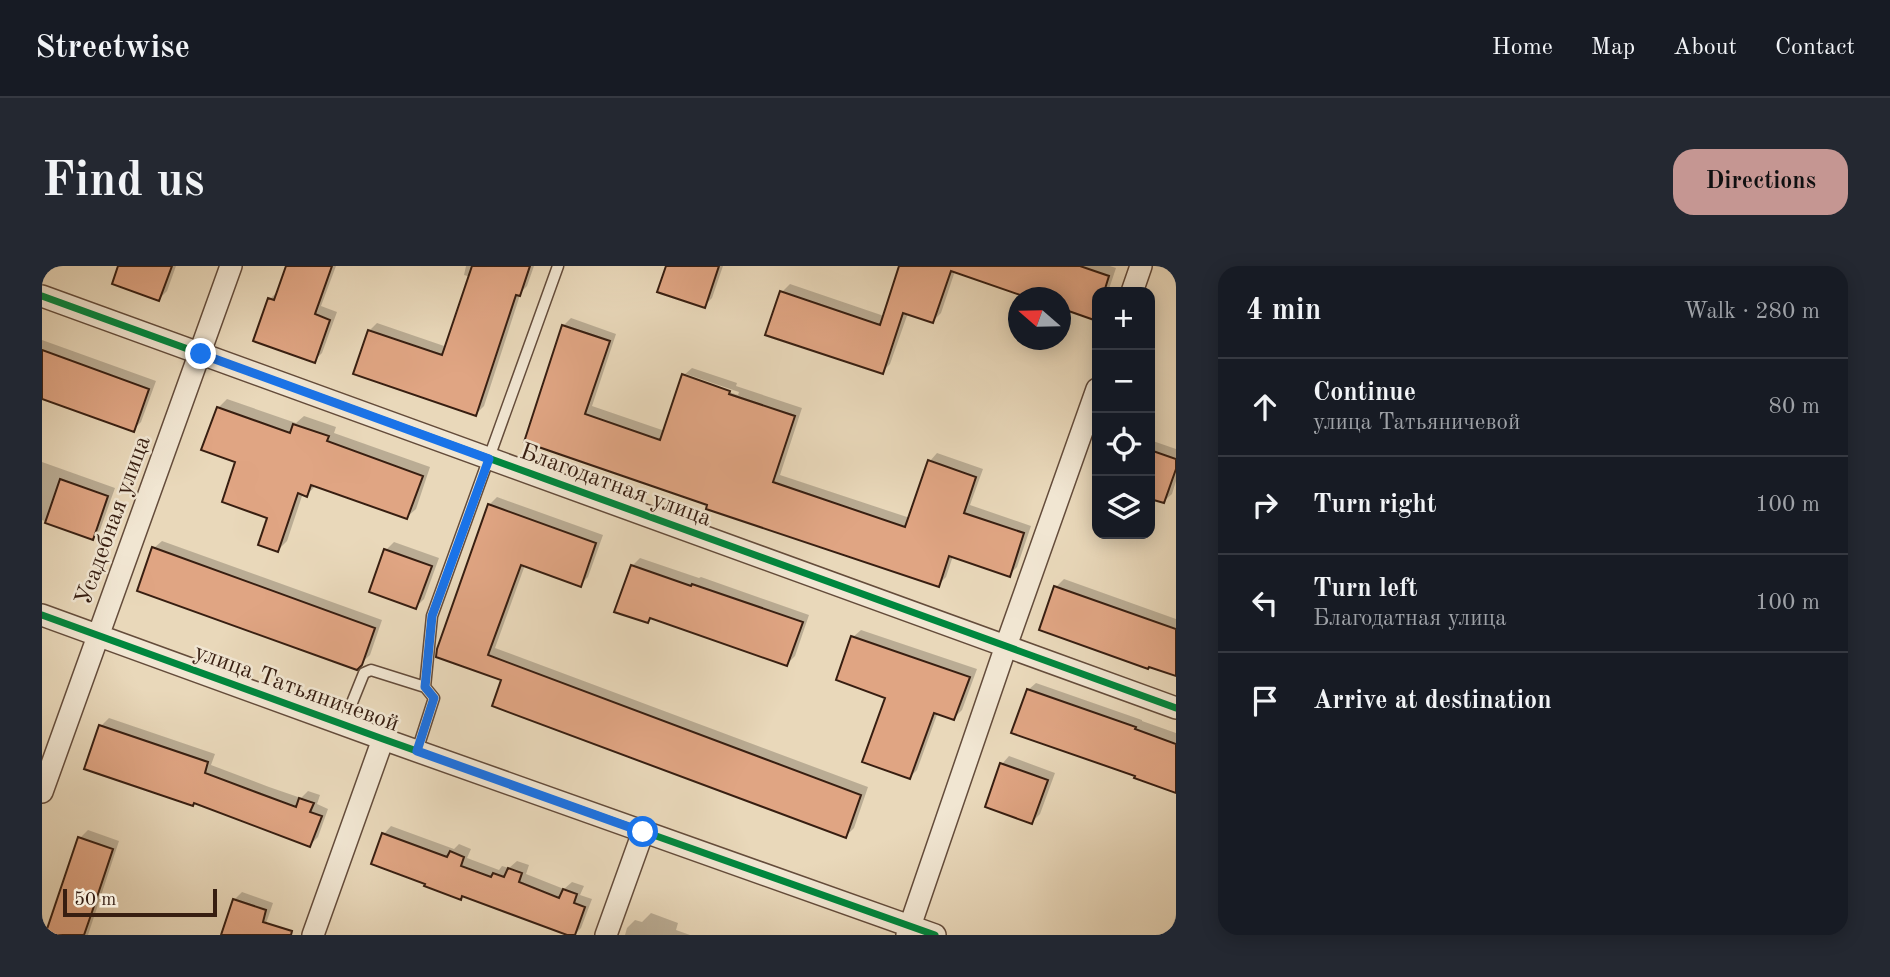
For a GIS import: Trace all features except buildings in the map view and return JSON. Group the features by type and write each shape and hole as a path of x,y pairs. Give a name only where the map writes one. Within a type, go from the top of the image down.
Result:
{"street":[{"name":"Усадебная улица","path":"42,792 231,266"},
{"path":"1134,287 1141,266"},
{"name":"Благодатная улица","path":"42,296 1176,708"},
{"path":"908,931 1092,403"},
{"name":"улица Татьяничевой","path":"42,615 643,832 908,931 935,935"},
{"path":"313,935 383,739"},
{"path":"606,935 643,832"}],"lane":[{"path":"425,687 432,616 558,266"},
{"path":"343,724 363,673 371,670 425,687 434,698 417,751"}],"cycle path":[{"path":"42,296 1176,708"},
{"path":"42,615 935,935"}],"route":[{"path":"201,354 489,459 432,616 425,687 434,698 417,751 643,832"}]}
